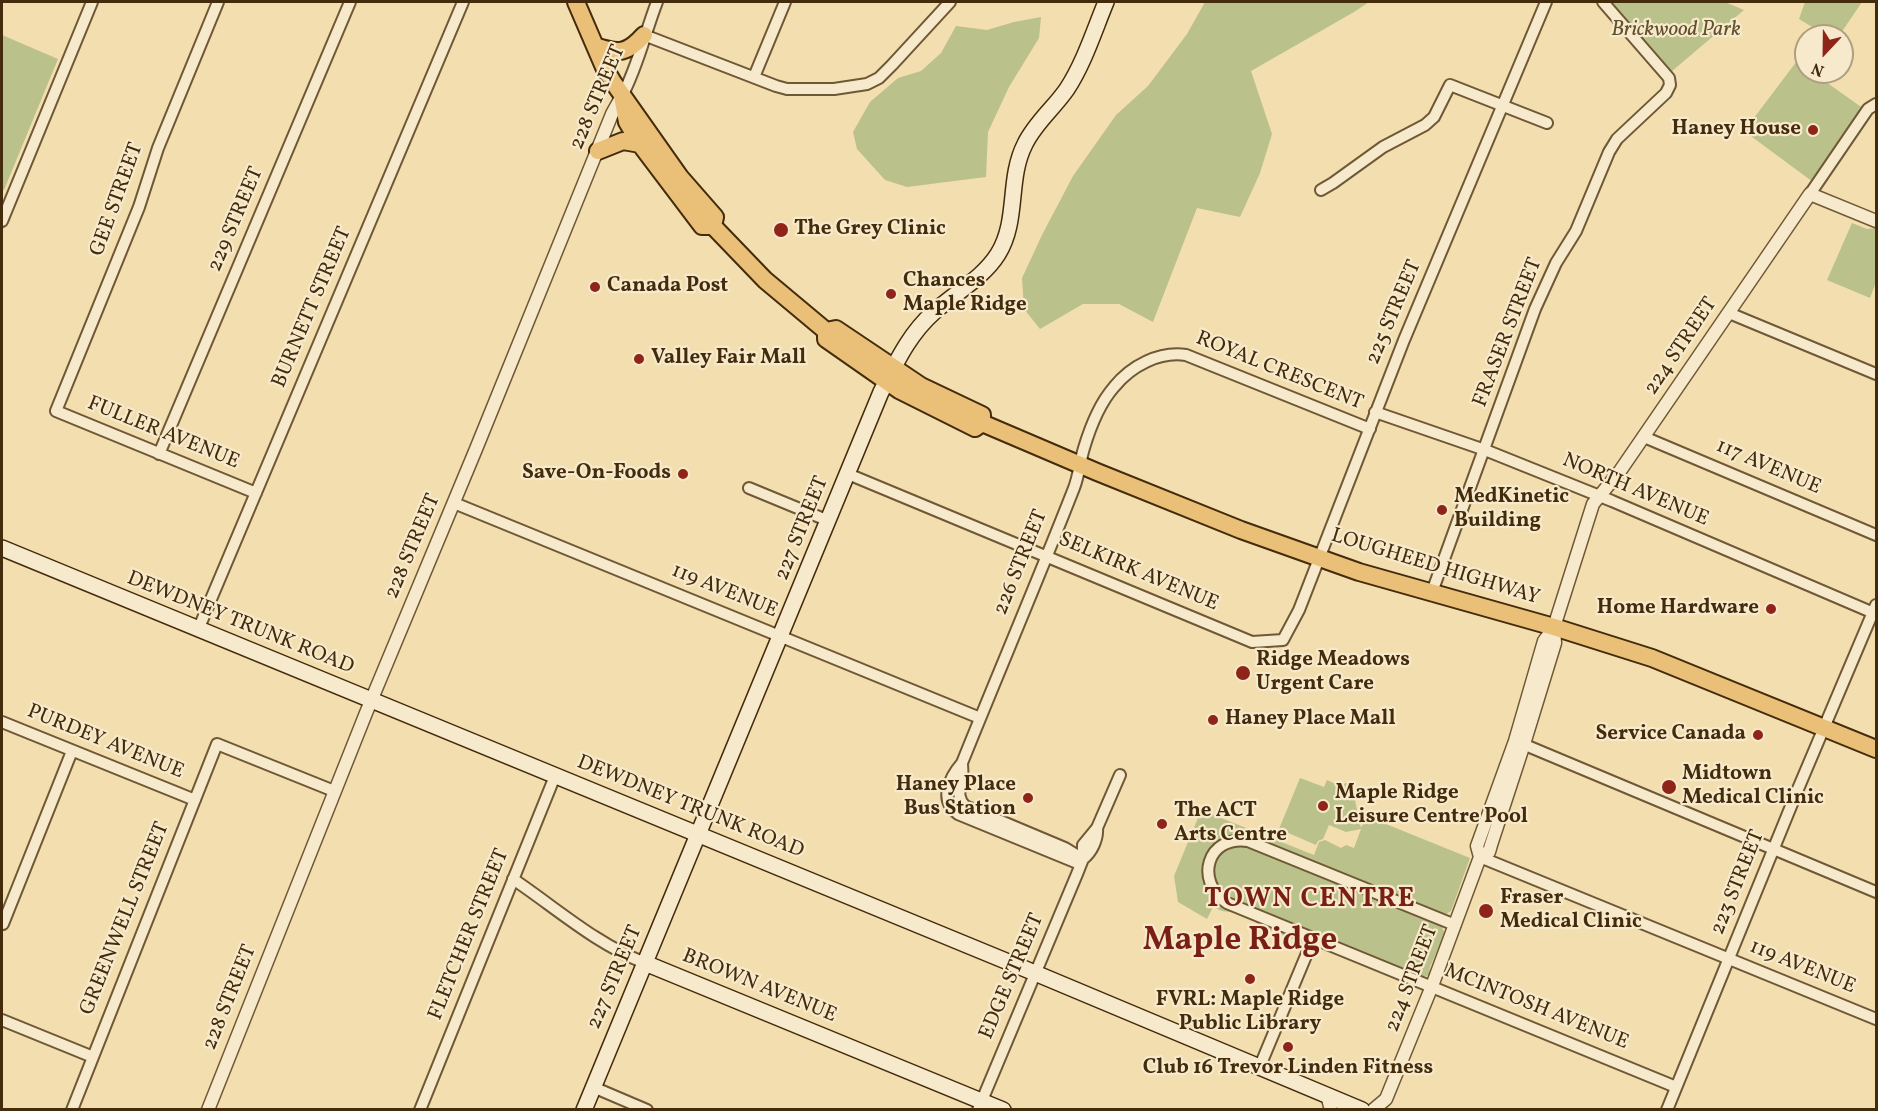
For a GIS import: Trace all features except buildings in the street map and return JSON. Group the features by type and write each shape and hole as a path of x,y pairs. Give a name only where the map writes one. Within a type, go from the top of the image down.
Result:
{"main road":[{"name":"LOUGHEED HIGHWAY","path":"576,2 604,67 622,96 690,190 715,217 713,226"},
{"name":"227 STREET","path":"584,1110 890,375 909,340 927,318 982,273 998,255 1009,230 1015,179 1025,142 1057,103 1075,76 1106,2"},
{"path":"595,46 621,52 634,46 645,35"},
{"name":"LOUGHEED HIGHWAY","path":"622,96 627,122 640,144 702,226 713,226 765,280 826,331 826,339 890,375 915,398 970,426 975,428 982,423 1241,530 1359,572 1554,627 1652,658 1876,749"},
{"path":"598,151 622,141 640,144"},
{"name":"DEWDNEY TRUNK ROAD","path":"2,548 1260,1066 1329,1102 1362,1110"},
{"name":"BROWN AVENUE","path":"645,963 980,1106 1003,1110"}],"street":[{"path":"2,220 92,2"},
{"name":"GEE STREET","path":"56,411 139,207 158,148 218,2"},
{"name":"229 STREET","path":"159,454 350,2"},
{"name":"BURNETT STREET","path":"198,630 463,2"},
{"name":"228 STREET","path":"208,1110 371,700 454,503 612,114 635,70 657,2"},
{"path":"754,77 785,2"},
{"path":"645,35 787,88 853,87 879,78 950,2"},
{"name":"225 STREET","path":"1283,640 1299,610 1375,412 1546,2"},
{"name":"FRASER STREET","path":"1432,592 1535,309 1556,263 1576,231 1609,152 1617,139 1666,93 1670,85 1669,78 1603,2"},
{"path":"1321,190 1383,147 1425,125 1434,117 1450,85 1547,123"},
{"name":"224 STREET","path":"1373,1110 1386,1099 1432,986 1480,857 1489,852 1520,742 1555,642 1554,627 1591,508 1620,471 1868,110 1876,104"},
{"path":"1810,194 1876,221"},
{"path":"1729,313 1876,374"},
{"name":"ROYAL CRESCENT","path":"1172,354 1190,356 1370,429"},
{"name":"226 STREET","path":"1081,862 958,814 950,806 947,790 952,777 962,763 1078,478 1084,449 1092,428 1113,388 1138,366 1172,354"},
{"name":"FULLER AVENUE","path":"56,411 256,493"},
{"name":"NORTH AVENUE","path":"1375,412 1485,450 1875,611"},
{"name":"117 AVENUE","path":"1644,436 1876,535"},
{"name":"SELKIRK AVENUE","path":"848,474 1252,642 1283,640"},
{"path":"749,488 829,521"},
{"name":"119 AVENUE","path":"454,503 980,718"},
{"name":"223 STREET","path":"1667,1110 1824,728 1875,611"},
{"name":"PURDEY AVENUE","path":"2,722 195,800"},
{"path":"1520,742 1876,892"},
{"name":"GREENWELL STREET","path":"72,1110 217,744 334,791"},
{"path":"3,924 72,751"},
{"path":"962,763 963,778 958,792 965,806 1065,848 1081,862"},
{"name":"EDGE STREET","path":"980,1106 1081,862 1090,854 1098,834 1097,828 1120,775"},
{"name":"FLETCHER STREET","path":"420,1110 555,776"},
{"name":"MCINTOSH AVENUE","path":"1455,925 1361,889 1248,841 1230,843 1214,853 1209,864 1208,875 1213,889 1221,899 1313,939 1676,1087"},
{"name":"119 AVENUE","path":"1480,857 1876,1020"},
{"name":"BROWN AVENUE","path":"513,879 596,938 617,951 645,963"},
{"path":"1260,1066 1313,939"},
{"path":"2,1020 93,1057"},
{"path":"593,1087 647,1110"}],"green space":[{"path":"1205,2 1369,2 1251,71 1272,134 1260,173 1240,217 1197,208 1153,322 1119,304 1083,304 1040,329 1024,309 1022,278 1042,235 1073,176 1116,115 1148,86 1187,34"},
{"name":"Brickwood Park","path":"1612,2 1725,2 1744,10 1671,72"},
{"path":"1805,2 1862,2 1847,24 1807,24 1799,19"},
{"path":"1041,17 1039,38 1009,87 988,132 986,177 907,187 885,180 857,149 853,132 870,102 898,78 921,71 941,53 956,26 987,30"},
{"path":"2,35 58,59 4,190 2,189"},
{"path":"1794,65 1794,84 1829,84 1864,109 1813,182 1744,131"},
{"path":"1852,223 1867,229 1876,228 1876,282 1870,298 1827,280"},
{"path":"1300,778 1324,787 1327,780 1338,785 1351,782 1361,828 1366,816 1470,858 1451,911 1443,916 1440,924 1445,933 1430,967 1429,975 1421,978 1309,935 1305,944 1260,926 1246,914 1222,911 1213,907 1207,919 1178,902 1174,876 1200,813 1206,812 1314,855 1319,842 1325,840 1341,848 1346,845 1354,848 1361,829 1346,832 1329,825 1323,839 1318,841 1316,845 1279,829"}],"place":[{"name":"Haney House","path":"1813,130"},
{"name":"The Grey Clinic","path":"781,230"},
{"name":"Canada Post","path":"595,287"},
{"name":"Chances Maple Ridge","path":"891,294"},
{"name":"Valley Fair Mall","path":"639,359"},
{"name":"Save-On-Foods","path":"683,474"},
{"name":"MedKinetic Building","path":"1442,510"},
{"name":"Home Hardware","path":"1771,609"},
{"name":"Ridge Meadows Urgent Care","path":"1243,673"},
{"name":"Haney Place Mall","path":"1213,720"},
{"name":"Service Canada","path":"1758,735"},
{"name":"Midtown Medical Clinic","path":"1669,787"},
{"name":"Haney Place Bus Station","path":"1028,798"},
{"name":"Maple Ridge Leisure Centre Pool","path":"1323,806"},
{"name":"The ACT Arts Centre","path":"1162,824"},
{"name":"Fraser Medical Clinic","path":"1486,911"},
{"name":"FVRL: Maple Ridge Public Library","path":"1250,979"},
{"name":"Club 16 Trevor Linden Fitness","path":"1288,1047"}],"district":[{"name":"TOWN CENTRE","path":"1310,901"},
{"name":"Maple Ridge","path":"1240,943"}]}
